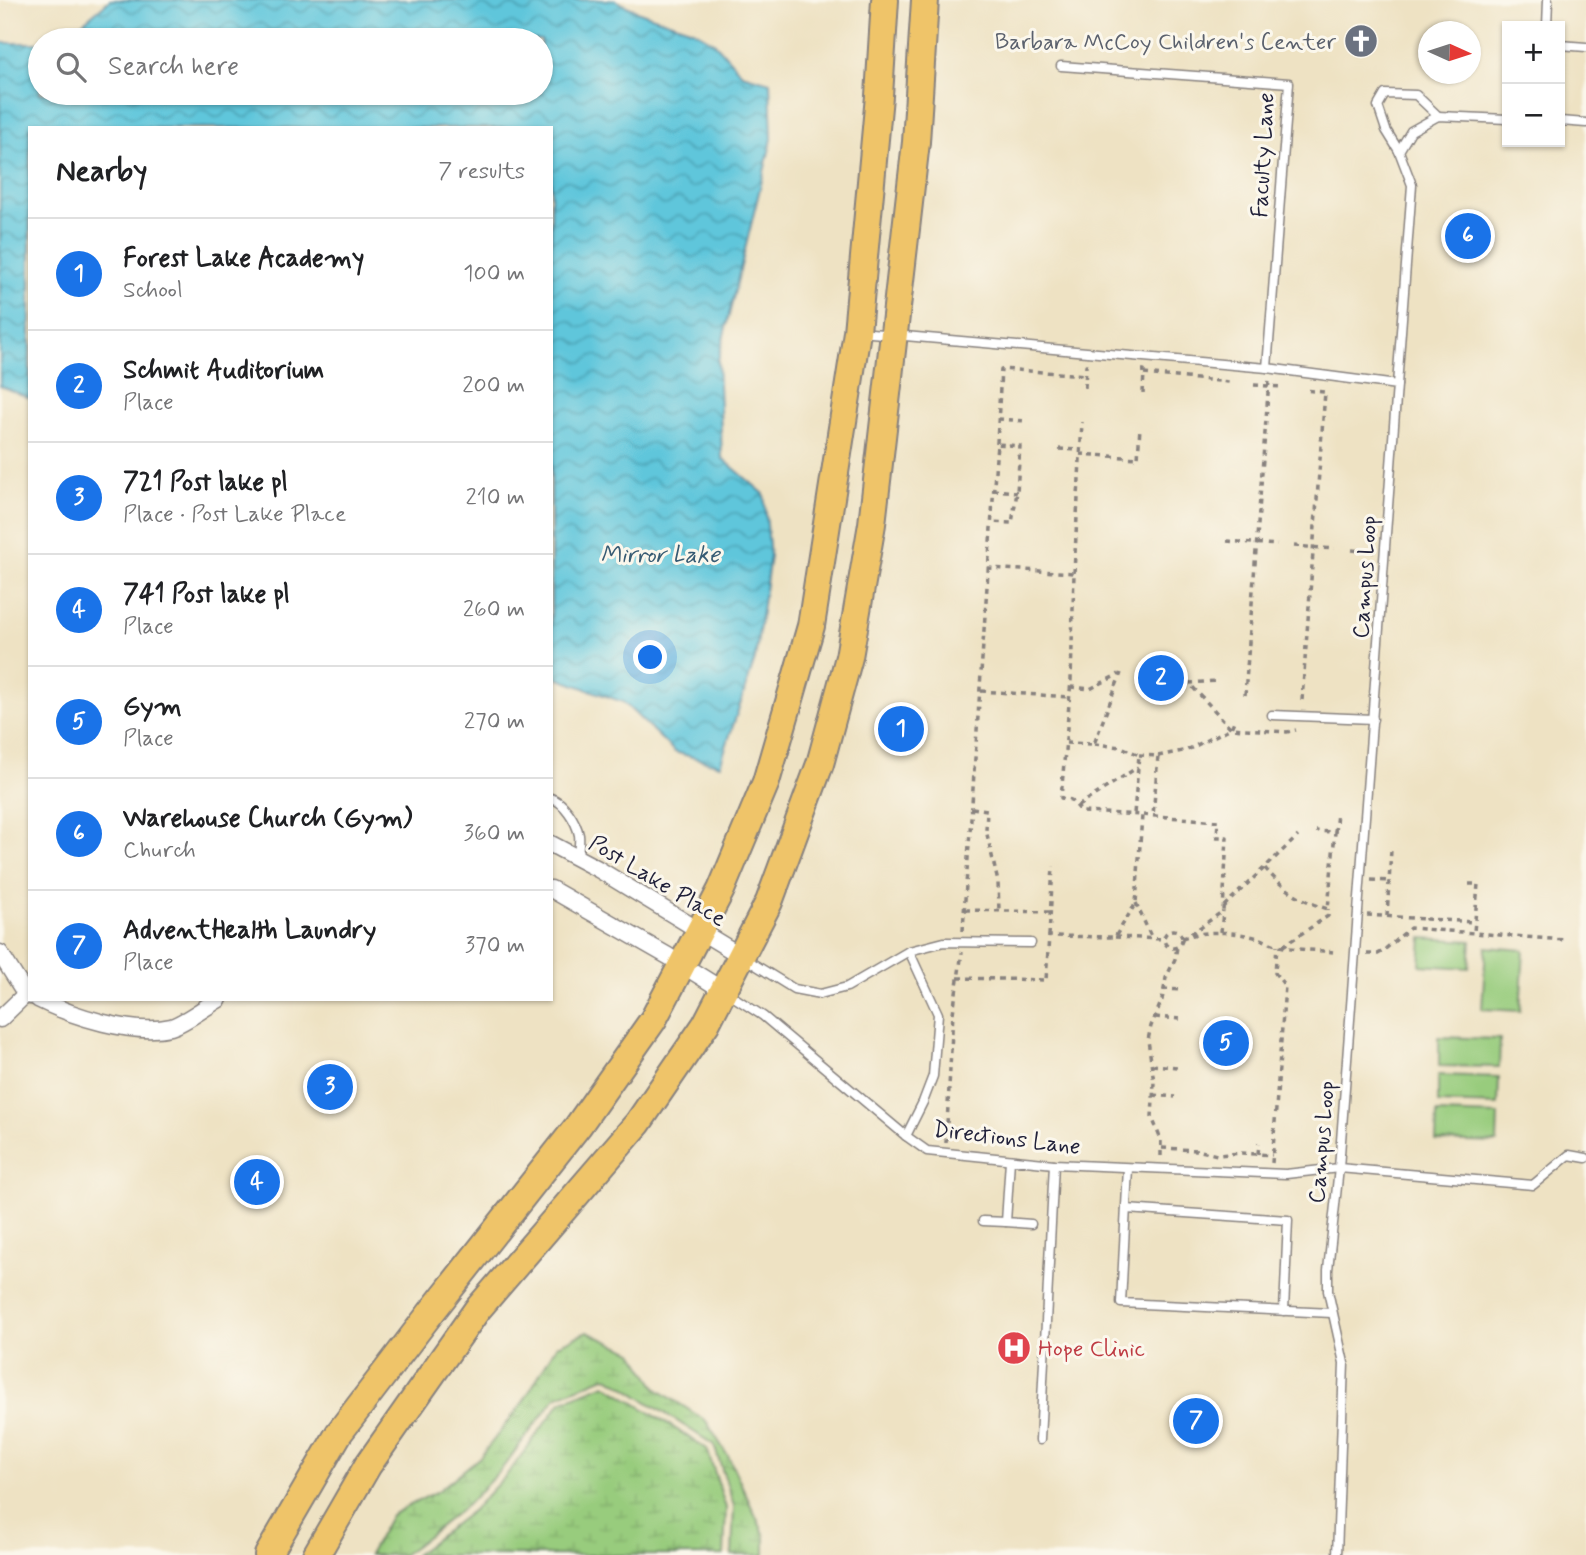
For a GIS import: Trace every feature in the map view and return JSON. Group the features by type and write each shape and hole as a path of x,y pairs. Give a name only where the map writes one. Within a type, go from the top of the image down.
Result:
{"main road":[{"path":"268,1555 339,1433 578,1126 653,1020 721,890 765,782 811,626 857,332 885,0"},
{"path":"316,1555 368,1465 477,1310 638,1123 706,1024 769,902 820,764 849,657 872,524 916,142 925,0"}],"street":[{"name":"Post Lake Place","path":"553,845 741,956"},
{"path":"553,890 724,991"},
{"path":"0,953 28,991"},
{"path":"0,1019 28,997"},
{"path":"43,1001 59,1009 106,1023 139,1028 174,1027 216,1001"}],"lane":[{"path":"1547,21 1548,0"},
{"path":"1565,45 1586,47"},
{"name":"Faculty Lane","path":"1060,66 1289,83 1267,368"},
{"name":"Campus Loop","path":"1337,1555 1344,1363 1328,1291 1328,1269 1339,1168 1412,185 1399,151 1385,130 1378,106 1385,94 1416,95 1438,116"},
{"path":"1399,151 1411,131 1438,116 1502,118"},
{"path":"1565,121 1586,123"},
{"path":"857,332 1267,368 1397,384"},
{"path":"1272,716 1373,719"},
{"path":"553,799 568,811 579,835 578,858"},
{"path":"741,956 794,989 820,994 847,987 909,951 944,942 1031,943"},
{"path":"906,1136 933,1076 938,1014 909,951"},
{"name":"Directions Lane","path":"724,991 763,1016 927,1151 1054,1164 1271,1174 1339,1168 1533,1185 1569,1155 1586,1158"},
{"path":"1006,1222 1010,1160"},
{"path":"1040,1440 1054,1164"},
{"path":"1128,1168 1121,1303 1332,1313"},
{"path":"1126,1209 1288,1220 1284,1311"},
{"path":"983,1221 1031,1224"}],"path":[{"path":"1085,388 1086,365 1098,366"},
{"path":"1245,695 1268,386 1267,368"},
{"path":"963,931 1001,369 1086,375"},
{"path":"1132,369 1144,370 1143,394"},
{"path":"1144,374 1229,382"},
{"path":"1254,384 1282,387"},
{"path":"1302,700 1325,392 1304,390"},
{"path":"998,419 1025,421"},
{"path":"1082,422 1070,687 1061,798 1071,800 1082,812 1218,821 1217,836 1227,837 1222,932"},
{"path":"1059,449 1139,458 1140,427"},
{"path":"991,522 1012,523 1017,492 1020,446 997,444"},
{"path":"993,490 1017,492"},
{"path":"1227,541 1277,545"},
{"path":"1294,546 1334,549"},
{"path":"1352,550 1385,553"},
{"path":"988,568 1074,573"},
{"path":"1070,687 1090,689 1121,673 1094,744"},
{"path":"1216,681 1188,682 1231,728"},
{"path":"980,691 1069,697"},
{"path":"1231,728 1235,719"},
{"path":"1066,743 1121,747 1139,755 1158,756 1188,750 1231,728 1287,732 1301,728"},
{"path":"1134,814 1139,755"},
{"path":"1153,816 1158,756"},
{"path":"1078,806 1138,767"},
{"path":"972,808 987,810 986,830 998,882 999,911"},
{"path":"1271,1174 1285,986 1275,973 1280,946 1328,916 1337,813"},
{"path":"1115,937 1136,903 1142,815"},
{"path":"1316,831 1335,832"},
{"path":"1160,1169 1162,1148 1152,1116 1154,1082 1148,1041 1177,947 1185,937 1223,909 1298,836"},
{"path":"1387,916 1391,850"},
{"path":"958,978 1046,980 1053,866"},
{"path":"1265,868 1282,885 1311,904 1328,909"},
{"path":"1361,879 1390,881"},
{"path":"1469,884 1478,884 1474,932"},
{"path":"1136,903 1152,939"},
{"path":"964,910 1050,912"},
{"path":"1358,914 1475,922"},
{"path":"1417,918 1417,928"},
{"path":"1453,931 1454,921"},
{"path":"1365,953 1378,954 1410,928 1564,940"},
{"path":"1164,939 1166,933 1174,930 1185,937 1222,932 1247,935 1280,946 1333,952"},
{"path":"1049,936 1164,939"},
{"path":"1164,939 1169,946 1177,947"},
{"path":"945,1145 953,1013 962,952"},
{"path":"1163,989 1182,990"},
{"path":"1155,1017 1180,1019"},
{"path":"1152,1065 1177,1067"},
{"path":"1153,1095 1175,1097"},
{"path":"1258,1154 1259,1143"},
{"path":"1162,1148 1217,1154 1272,1155"}],"green space":[{"path":"1422,938 1471,941 1469,968 1420,965"},
{"path":"1486,947 1524,950 1520,1011 1482,1009"},
{"path":"1439,1037 1500,1039 1499,1067 1439,1066"},
{"path":"1438,1075 1499,1077 1498,1105 1438,1103"},
{"path":"1437,1113 1498,1115 1497,1143 1436,1141"},
{"path":"587,1332 633,1352 657,1389 706,1421 729,1458 765,1536 765,1555 732,1555 734,1506 714,1445 610,1378 604,1377 556,1397 503,1467 467,1505 415,1546 402,1555 369,1555 391,1515 438,1491 480,1457 522,1404 557,1345"},
{"path":"605,1384 707,1449 726,1508 724,1555 415,1555 473,1510 509,1472 561,1402"}],"water":[{"name":"Mirror Lake","path":"110,0 614,0 642,13 693,30 714,42 742,74 770,82 772,139 718,360 722,458 764,494 770,556 755,659 720,765 675,752 623,702 553,677 553,126 28,126 28,397 0,386 0,42 28,43 28,105 553,105 553,28 76,28"}],"place":[{"name":"Barbara McCoy Children's Center","path":"1361,41"},
{"name":"Warehouse Church (Gym)","path":"1468,236"},
{"name":"Schmit Auditorium","path":"1161,678"},
{"name":"Forest Lake Academy","path":"901,729"},
{"name":"Gym","path":"1226,1043"},
{"name":"721 Post lake pl","path":"330,1087"},
{"name":"741 Post lake pl","path":"257,1182"},
{"name":"Hope Clinic","path":"1014,1348"},
{"name":"AdventHealth Laundry","path":"1196,1421"}]}
